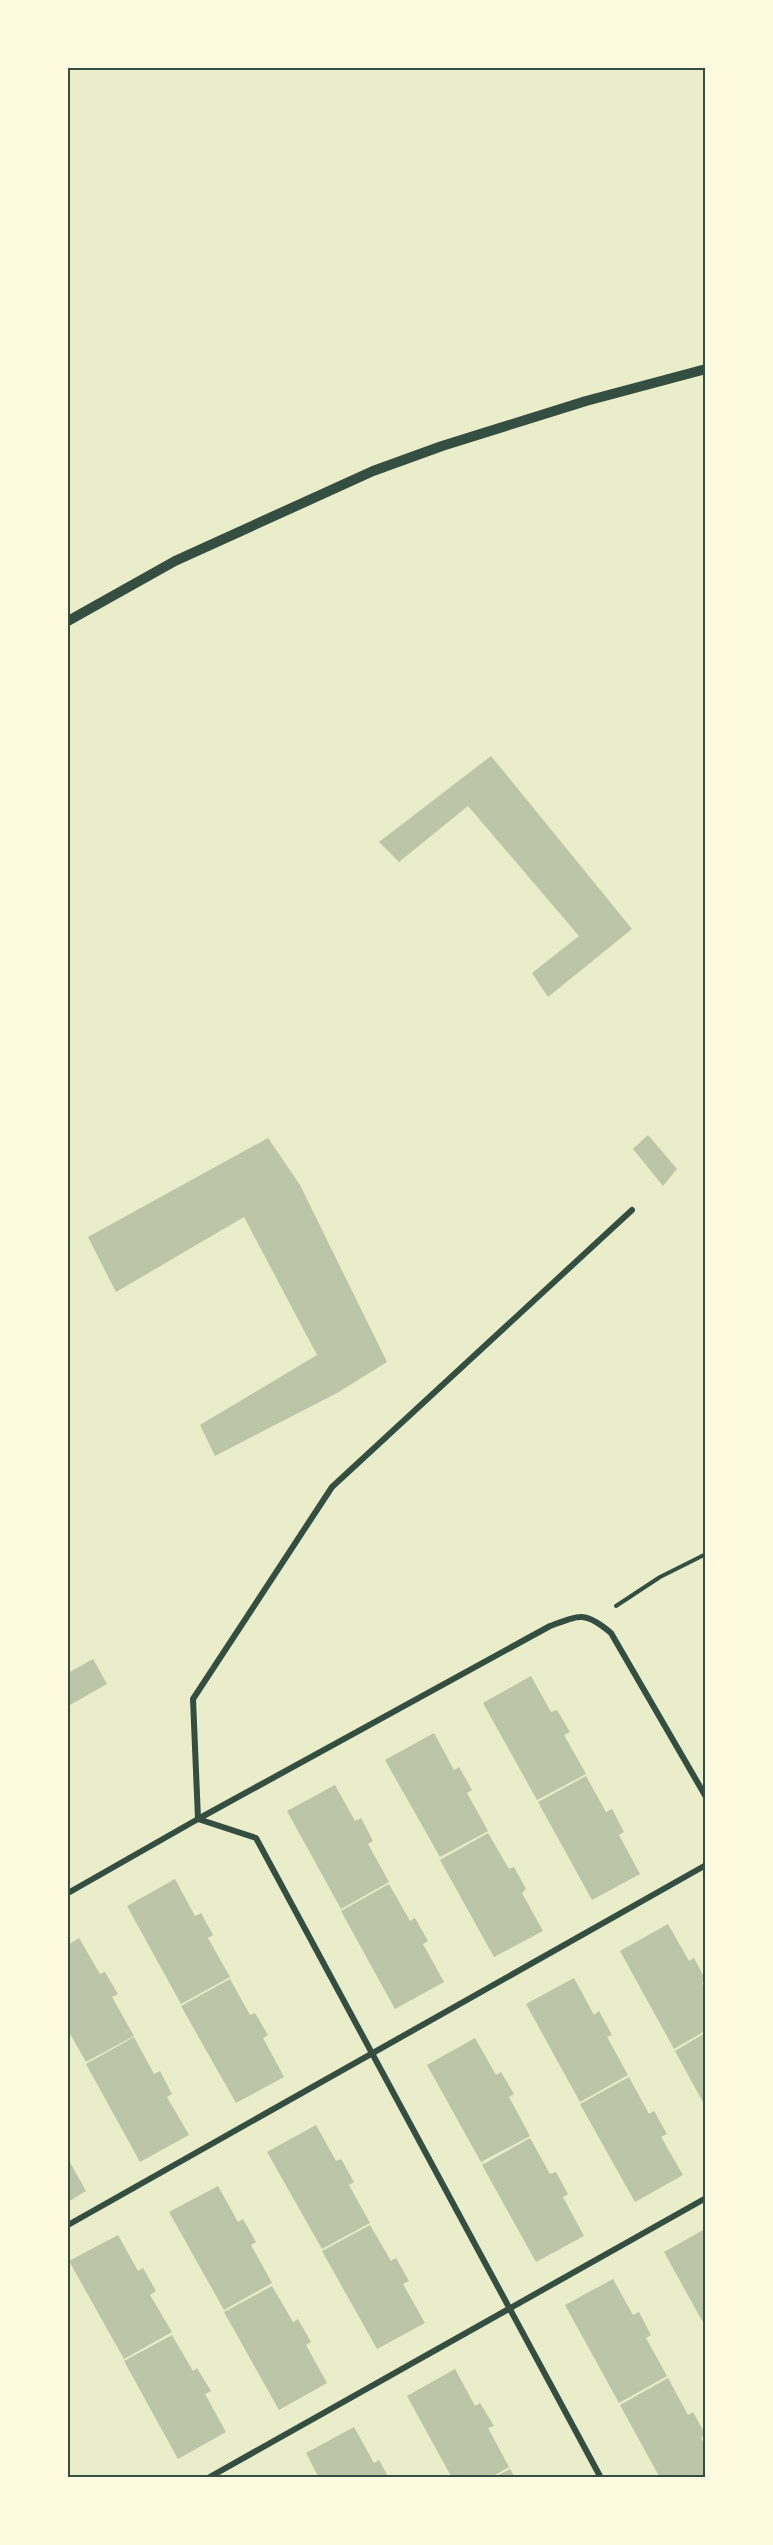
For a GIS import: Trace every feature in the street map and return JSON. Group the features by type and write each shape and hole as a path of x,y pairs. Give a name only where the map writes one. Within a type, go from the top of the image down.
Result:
{"street":[{"path":"68,621 175,561 373,471 564,408 705,369"},
{"path":"198,1819 193,1699 332,1487 632,1209"},
{"path":"68,1893 550,1626 578,1616 596,1620 611,1633 705,1797"},
{"path":"198,1819 256,1838 601,2478"},
{"path":"68,2225 705,1865"},
{"path":"208,2478 705,2198"}],"path":[{"path":"596,1620 660,1577 705,1554"}],"building":[{"path":"491,756 632,929 548,997 532,973 579,936 468,806 399,862 379,842"},
{"path":"648,1135 677,1169 663,1186 633,1149"},
{"path":"268,1138 300,1185 387,1362 337,1393 215,1456 200,1425 317,1355 244,1217 116,1292 88,1237"},
{"path":"93,1659 107,1684 68,1706 68,1673"},
{"path":"531,1676 551,1712 557,1710 570,1732 564,1735 586,1774 537,1800 483,1703"},
{"path":"434,1733 454,1770 459,1767 472,1790 467,1793 488,1831 440,1857 385,1760"},
{"path":"586,1776 606,1812 612,1809 624,1832 619,1835 640,1874 592,1900 538,1802"},
{"path":"335,1785 355,1821 361,1818 373,1841 368,1844 389,1882 341,1909 287,1811"},
{"path":"488,1833 509,1869 514,1867 526,1889 522,1893 543,1931 494,1957 440,1860"},
{"path":"175,1879 195,1916 201,1913 213,1935 208,1938 230,1977 181,2004 127,1906"},
{"path":"389,1884 410,1921 415,1918 428,1941 423,1944 444,1982 395,2009 341,1911"},
{"path":"668,1924 689,1961 694,1958 705,1979 702,1983 705,1990 705,2031 674,2049 620,1951"},
{"path":"79,1938 100,1974 105,1972 118,1994 112,1997 134,2036 86,2062 68,2030 68,1945"},
{"path":"574,1978 594,2015 599,2011 612,2035 607,2037 628,2075 580,2102 526,2004"},
{"path":"230,1979 250,2015 255,2013 268,2035 263,2038 284,2077 236,2103 181,2006"},
{"path":"705,2033 705,2106 675,2051"},
{"path":"134,2037 154,2074 160,2071 172,2094 167,2097 189,2135 140,2162 86,2064"},
{"path":"475,2038 496,2075 501,2072 514,2094 509,2097 530,2136 481,2162 427,2065"},
{"path":"629,2077 649,2114 654,2111 667,2134 661,2137 683,2175 635,2202 580,2104"},
{"path":"316,2125 336,2161 341,2159 354,2182 349,2185 370,2223 322,2249 267,2152"},
{"path":"530,2138 550,2174 556,2172 568,2194 563,2197 584,2236 536,2262 482,2165"},
{"path":"68,2159 86,2191 68,2202"},
{"path":"218,2186 238,2222 243,2219 256,2242 251,2245 272,2283 224,2310 169,2212"},
{"path":"370,2225 391,2261 396,2258 409,2281 403,2284 425,2323 377,2349 322,2251"},
{"path":"705,2229 705,2326 664,2252"},
{"path":"118,2235 138,2271 143,2268 156,2291 150,2295 172,2332 124,2359 69,2261"},
{"path":"613,2279 633,2315 639,2312 651,2335 646,2338 667,2376 619,2403 565,2305"},
{"path":"272,2286 293,2322 298,2319 311,2342 306,2345 327,2383 279,2410 224,2312"},
{"path":"172,2335 193,2371 197,2368 211,2391 205,2394 226,2432 178,2459 124,2361"},
{"path":"455,2369 475,2406 480,2403 494,2426 488,2428 509,2467 490,2478 452,2478 407,2396"},
{"path":"668,2378 688,2415 693,2412 705,2434 701,2438 705,2446 705,2478 660,2478 620,2405"},
{"path":"354,2427 374,2463 379,2460 389,2478 319,2478 306,2453"},
{"path":"510,2469 515,2478 493,2478"}]}
